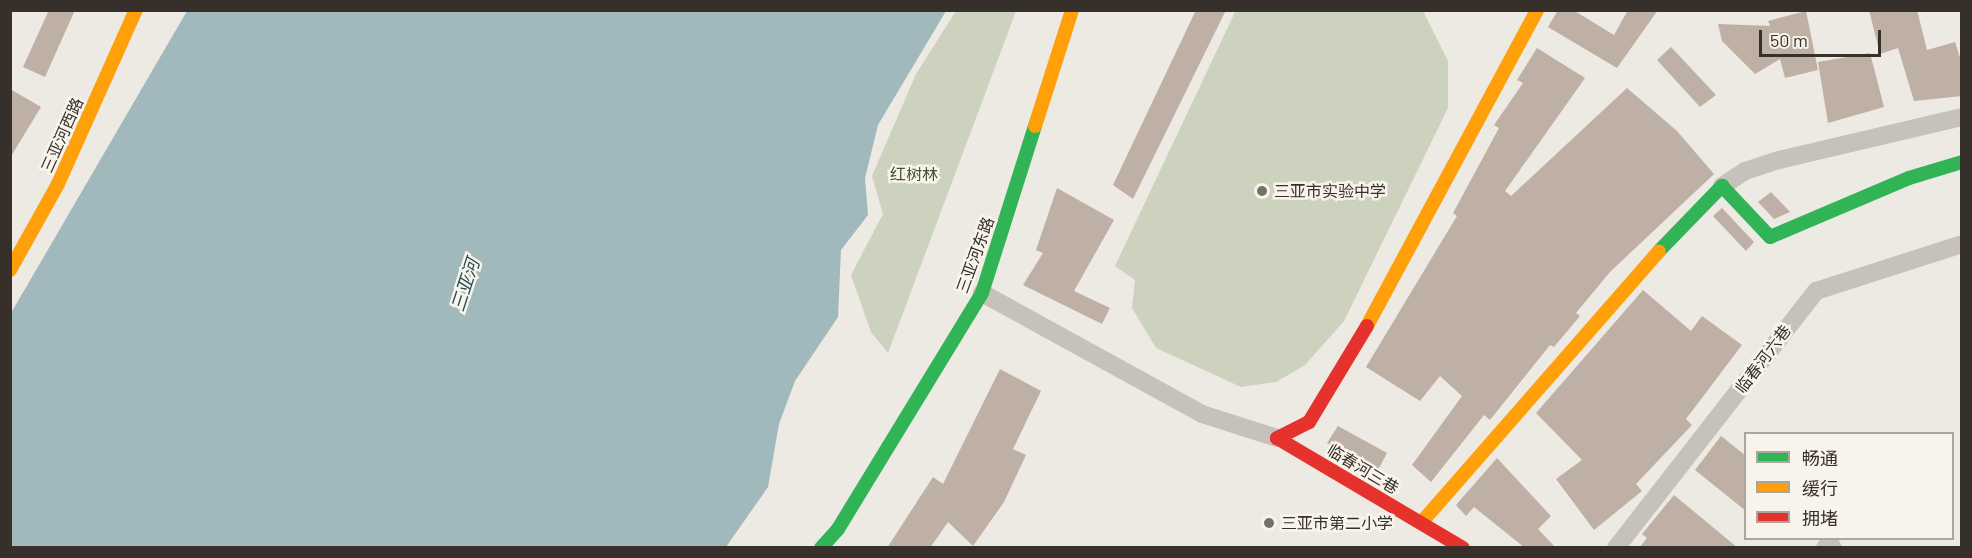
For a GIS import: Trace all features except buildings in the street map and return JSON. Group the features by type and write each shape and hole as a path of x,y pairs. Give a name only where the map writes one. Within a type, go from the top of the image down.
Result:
{"street":[{"name":"三亚河西路","path":"10,249 51,171 121,10"},
{"name":"三亚河西路","path":"10,270 58,184 136,10"},
{"name":"三亚河东路","path":"821,548 838,528 982,293 1072,10"},
{"path":"982,293 1202,414 1277,438 1309,422 1414,245 1537,10"},
{"path":"1421,523 1638,272 1722,186 1745,171 1779,160 1962,117"},
{"path":"1722,186 1770,237 1909,178 1962,162"},
{"name":"临春河六巷","path":"1616,548 1816,291 1962,244"},
{"name":"临春河三巷","path":"1277,438 1463,548"},
{"path":"1825,548 1830,543 1833,548"}],"green space":[{"name":"三亚市实验中学","path":"1236,10 1423,11 1448,61 1448,108 1344,321 1305,365 1276,382 1241,387 1156,348 1132,308 1135,280 1115,266"},
{"name":"红树林","path":"956,11 1016,11 888,353 871,332 851,275 883,214 872,176 916,74"}],"water":[{"name":"三亚河","path":"187,11 946,11 878,125 865,178 868,215 841,250 838,317 795,381 779,424 768,487 726,547 11,547 11,313"}],"traffic: fast":[{"path":"821,548 838,529 982,293 1035,126"},
{"path":"1659,251 1722,186 1770,237 1909,178 1962,162"}],"traffic: slow":[{"path":"10,270 58,184 136,10"},
{"path":"1035,126 1072,10"},
{"path":"1367,326 1537,10"},
{"path":"1421,523 1659,251"}],"traffic: jam":[{"path":"1367,326 1309,422 1277,438 1463,548"}],"place":[{"name":"三亚市实验中学","path":"1262,191"},
{"name":"三亚市第二小学","path":"1269,523"}]}
